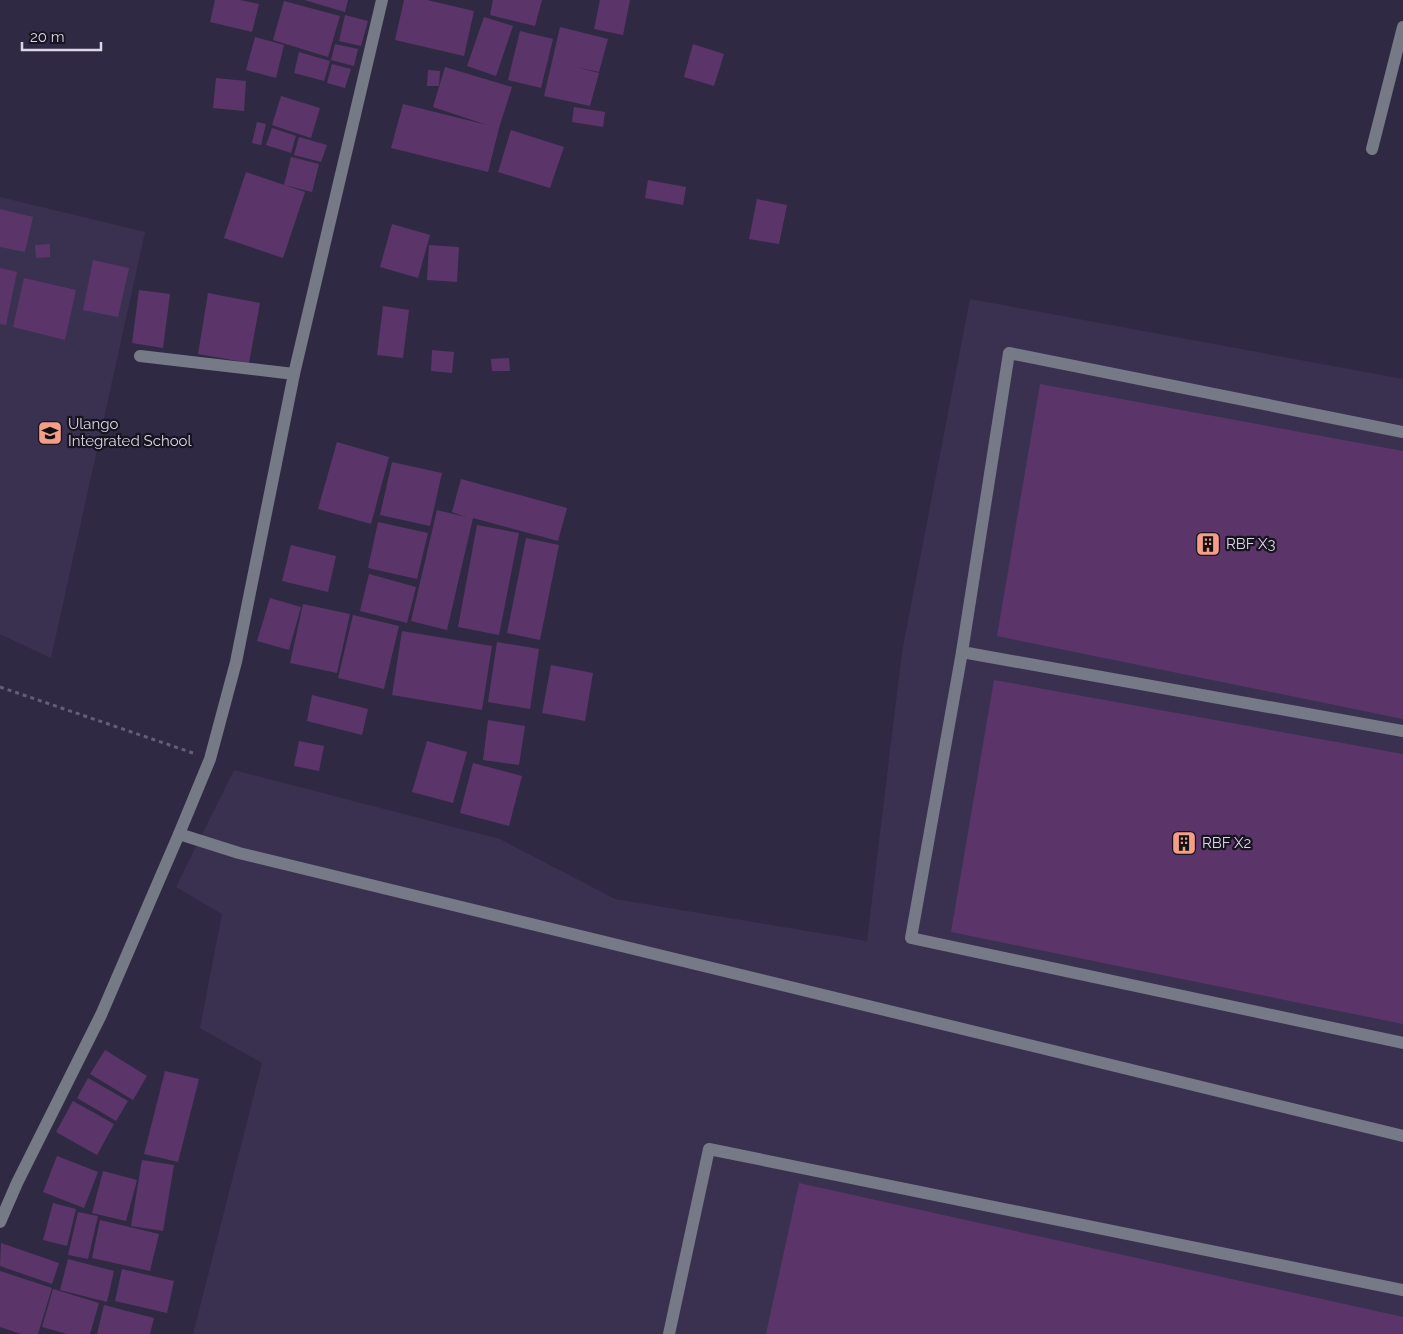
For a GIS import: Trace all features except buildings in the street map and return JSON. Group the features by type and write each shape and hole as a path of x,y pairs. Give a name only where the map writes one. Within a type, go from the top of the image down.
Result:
{"street":[{"path":"0,1222 17,1183 101,1015 210,759 236,662 294,374 382,0"},
{"path":"1372,149 1403,27"},
{"path":"1403,432 1009,353 962,652 911,938 1403,1043"},
{"path":"140,356 294,374"},
{"path":"962,652 1403,731"},
{"path":"179,834 239,853 1403,1136"},
{"path":"669,1334 709,1149 1403,1290"}],"path":[{"path":"0,687 210,759"}],"shaded area":[{"name":"Ulango Integrated School","path":"0,197 145,232 51,658 0,634"},
{"path":"970,299 1403,379 1403,1334 193,1334 262,1063 200,1028 222,914 176,887 234,770 500,839 615,899 867,941 902,652"}],"place":[{"name":"Ulango Integrated School","path":"50,433"},
{"name":"RBF X3","path":"1208,544"},
{"name":"RBF X2","path":"1184,843"}]}
